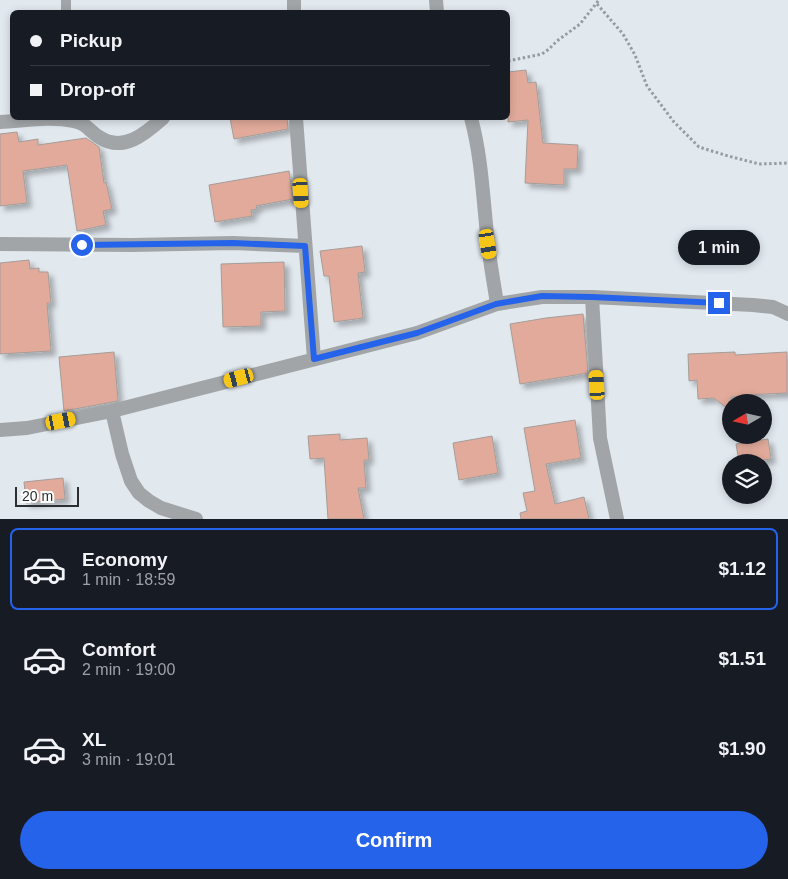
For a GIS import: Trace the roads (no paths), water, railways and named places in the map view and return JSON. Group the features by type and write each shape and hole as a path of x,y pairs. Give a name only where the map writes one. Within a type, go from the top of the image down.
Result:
{"street":[{"path":"0,122 37,120"},
{"path":"64,120 84,121 99,137 113,143 127,142 141,136 161,120"},
{"path":"296,120 314,359"},
{"path":"472,120 481,176 496,304"},
{"path":"0,244 132,245 233,243 305,246"},
{"path":"0,430 27,428 112,411 417,333 496,304 542,296 684,301 773,307 788,305"},
{"path":"592,297 600,438 608,484 617,519"},
{"path":"773,307 788,314"},
{"path":"112,411 122,454 131,481 139,493 161,508 196,519"}]}
